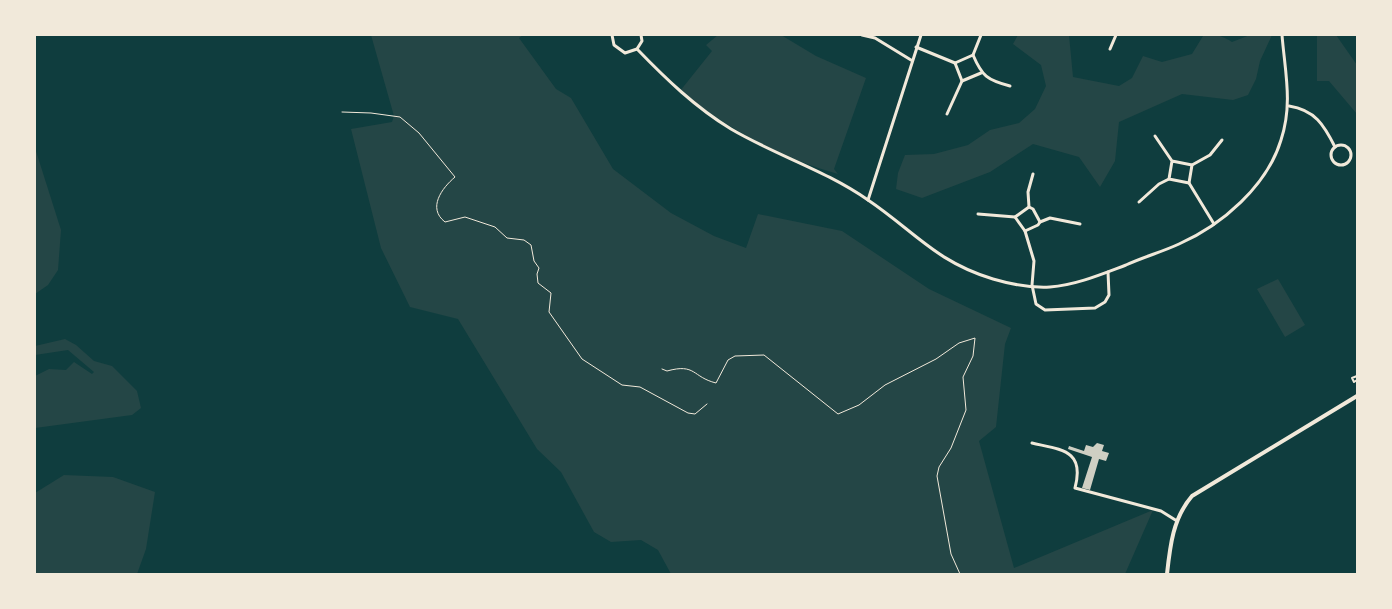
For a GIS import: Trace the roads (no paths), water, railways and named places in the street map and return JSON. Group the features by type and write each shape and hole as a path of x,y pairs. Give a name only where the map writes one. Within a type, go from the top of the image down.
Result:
{"street":[{"path":"612,35 614,46 620,52 629,53 637,49 642,41 641,35"},
{"path":"862,35 874,38 912,60"},
{"path":"868,200 921,35"},
{"path":"916,47 955,63 973,55 981,35"},
{"path":"1110,50 1116,35"},
{"path":"637,49 666,80 701,110 731,129 823,173 868,200 938,256 958,266 996,280 1049,287 1108,272 1181,243 1214,224 1240,202 1263,177 1281,140 1289,106 1282,35"},
{"path":"973,55 981,73 1010,86"},
{"path":"955,63 962,81"},
{"path":"947,114 962,81 981,73"},
{"path":"1289,106 1302,108 1317,118 1336,147"},
{"path":"1155,136 1172,161 1169,179"},
{"path":"1172,161 1192,165 1210,155 1222,140"},
{"path":"1341,145 1349,149 1350,158 1346,163 1340,164 1334,161 1332,152 1336,147 1341,145"},
{"path":"1192,165 1189,183 1214,224"},
{"path":"1029,207 1028,192 1033,174"},
{"path":"1139,202 1159,184 1169,179 1189,183"},
{"path":"978,214 1015,217 1029,207"},
{"path":"1029,207 1034,209 1040,222"},
{"path":"1015,217 1025,231 1034,261 1032,285 1036,304 1045,310 1095,308 1105,302 1109,295 1108,272"},
{"path":"1025,231 1050,218 1080,224"},
{"path":"1167,574 1177,521 1190,499 1203,488 1357,396"},
{"path":"1032,443 1061,450 1075,459 1079,473 1075,488 1161,511 1177,521"}],"lane":[{"path":"1357,376 1352,378 1354,382 1357,380"}]}
